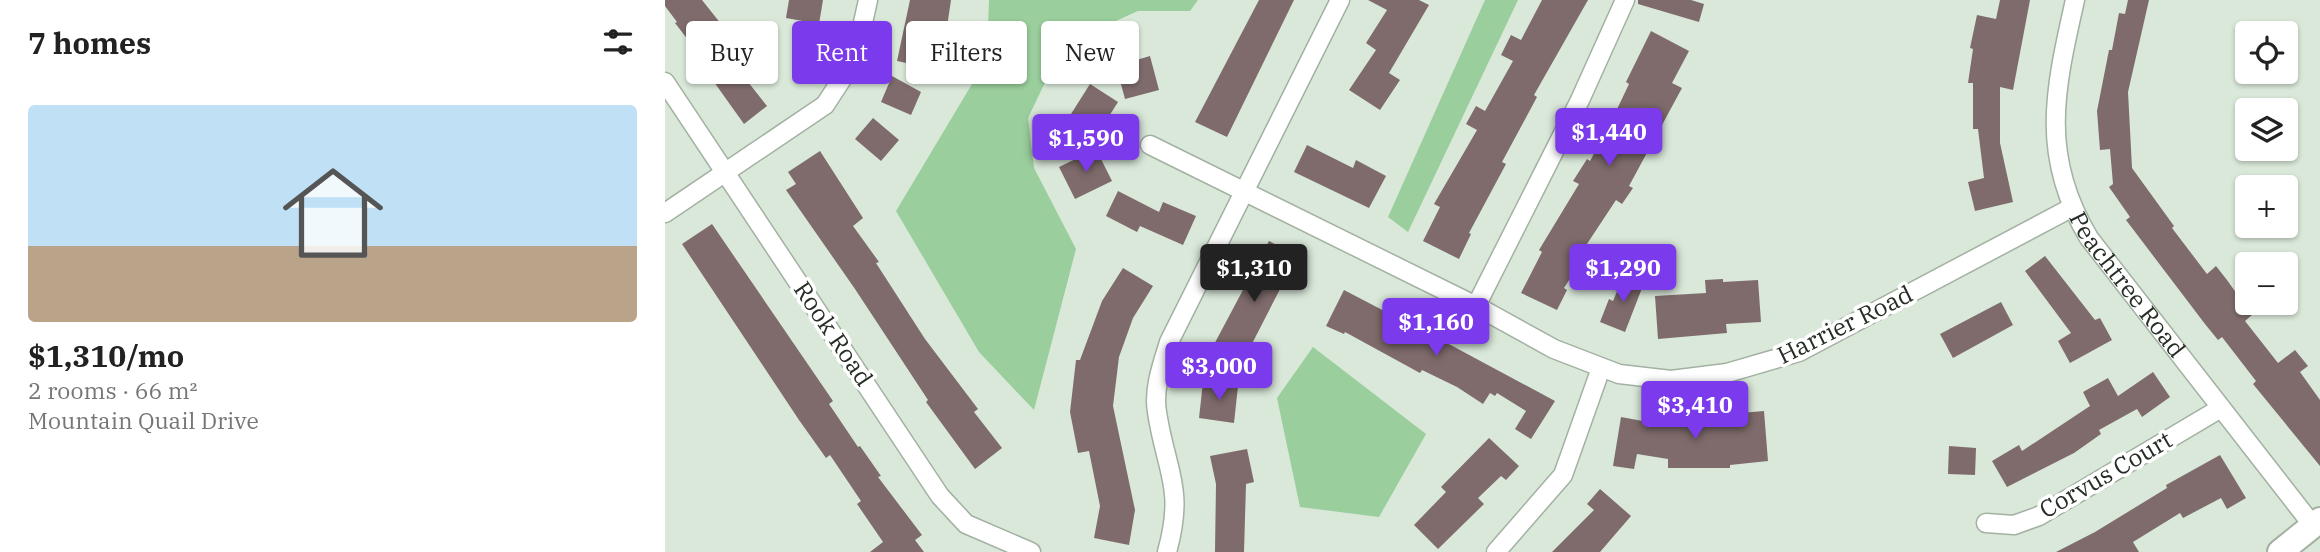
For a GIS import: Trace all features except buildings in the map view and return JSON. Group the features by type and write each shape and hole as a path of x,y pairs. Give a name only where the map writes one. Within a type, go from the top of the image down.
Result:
{"main road":[{"path":"2280,552 2319,527"}],"street":[{"path":"665,213 825,105 855,59 868,0"},
{"path":"1167,552 1175,521 1175,485 1156,411 1158,380 1169,342 1340,0"},
{"path":"1476,306 1580,100 1625,0"},
{"name":"Peachtree Road","path":"2074,0 2056,98 2060,170 2071,208 2089,238 2221,408 2319,527"},
{"name":"Rook Road","path":"665,82 940,496 966,524 1031,552"},
{"name":"Harrier Road","path":"1150,145 1476,306 1554,349 1601,368 1671,380 1727,373 1799,352 2071,208"},
{"path":"1496,552 1563,475 1601,368"},
{"name":"Corvus Court","path":"1986,523 2014,526 2039,516 2221,408"}],"green space":[{"path":"989,0 1198,0 1190,11 1138,11 1116,21 1041,21 1041,84 1044,84 1028,118 1034,168 1076,249 1034,410 979,352 896,211 972,84 1027,84 1027,21 988,21"},
{"path":"1485,0 1518,0 1408,232 1388,217"},
{"path":"1313,347 1426,434 1379,517 1300,507 1277,398"}]}
